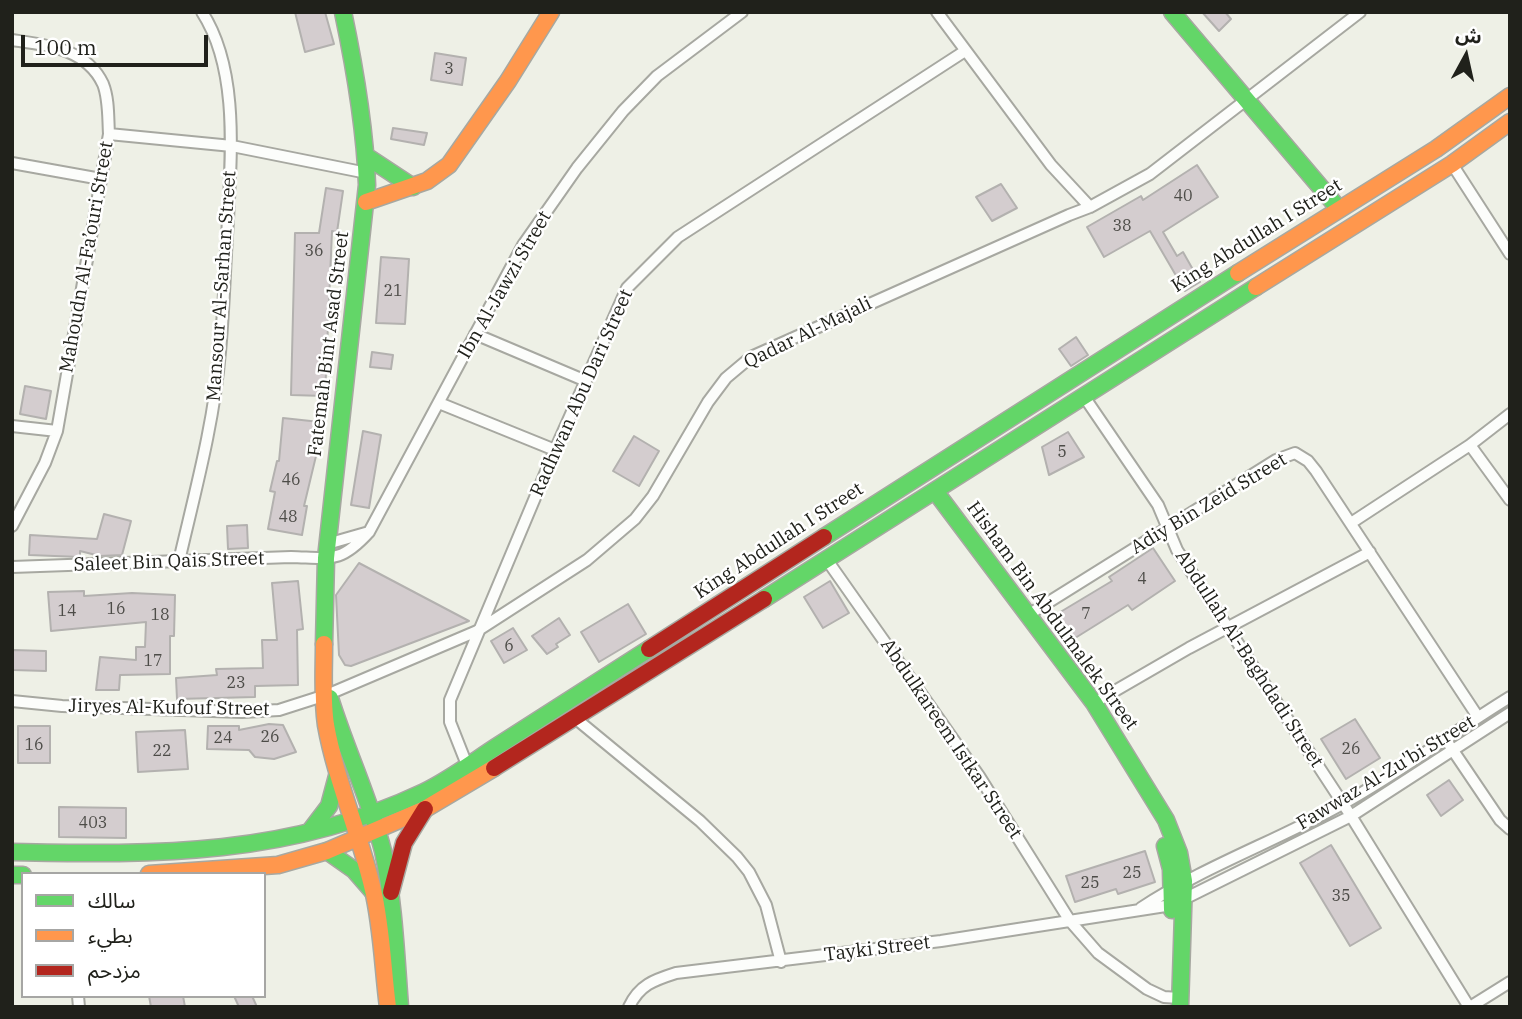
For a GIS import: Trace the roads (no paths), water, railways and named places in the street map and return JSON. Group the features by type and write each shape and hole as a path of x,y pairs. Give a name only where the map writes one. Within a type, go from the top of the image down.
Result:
{"main road":[{"name":"Fatemah Bint Asad Street","path":"342,12 352,53 367,173 366,202 326,551 326,724 337,776 359,838 373,893 390,1006"},
{"path":"366,202 427,181 449,165 508,81 551,12"},
{"path":"1172,12 1339,209"},
{"name":"King Abdullah I Street","path":"12,852 135,855 230,848 310,831 427,791 1436,149 1510,96"},
{"name":"King Abdullah I Street","path":"175,872 278,864 327,851 425,809 544,739 827,560 1083,395 1452,164 1510,122"},
{"path":"366,156 413,187"},
{"name":"Hisham Bin Abdulmalek Street","path":"935,491 1094,703 1166,820 1179,853 1176,1002"},
{"name":"Fatemah Bint Asad Street","path":"326,691 371,812 391,892"},
{"path":"310,831 330,806 337,776"},
{"path":"390,1006 391,892 400,852 425,809"},
{"path":"327,851 354,870 373,893"}],"street":[{"name":"Mansour Al-Sarhan Street","path":"179,561 214,403 220,353 232,146 225,74 217,41 202,12"},
{"name":"Ibn Al-Jawzi Street","path":"326,551 369,532 523,245 577,168 623,111 657,76 742,12"},
{"path":"937,12 1051,165 1090,207"},
{"name":"Qadar Al-Majali","path":"326,691 477,631 587,560 635,519 653,496 708,402 726,377 751,357 1090,207 1150,174 1360,12"},
{"name":"Mahoudn Al-Fa’ouri Street","path":"12,40 54,46 71,52 84,61 103,85 109,134 57,431 45,463 12,526"},
{"name":"Radhwan Abu Dari Street","path":"467,765 450,722 449,707 477,631 627,288 678,237 965,51"},
{"path":"109,134 232,146 367,173"},
{"path":"12,163 101,179"},
{"path":"1452,164 1510,254"},
{"path":"475,334 586,381"},
{"name":"Abdullah Al-Baghdadi Street","path":"1083,395 1158,505 1177,550 1351,816 1470,1007"},
{"path":"439,403 555,450"},
{"path":"1351,523 1470,445 1510,414"},
{"path":"12,426 57,431"},
{"path":"1470,445 1510,500"},
{"name":"Adiy Bin Zeid Street","path":"1028,615 1276,460 1295,453 1308,461 1351,523 1478,717"},
{"name":"Saleet Bin Qais Street","path":"12,567 291,557 326,551"},
{"path":"1094,703 1228,627 1370,552"},
{"name":"Abdulkareem Istkar Street","path":"827,560 979,776 1070,921 1098,953 1147,989 1176,1002"},
{"name":"Jiryes Al-Kufouf Street","path":"12,701 62,706 245,712 279,710 326,691"},
{"name":"Fawwaz Al-Zu'bi Street","path":"1178,893 1343,804 1510,697"},
{"name":"Fawwaz Al-Zu'bi Street","path":"1178,893 1351,816 1510,713"},
{"path":"575,718 700,821 737,857 754,880 766,905 781,962"},
{"path":"1446,739 1500,820 1510,829"},
{"name":"Tayki Street","path":"1138,910 1178,893"},
{"name":"Tayki Street","path":"629,1007 641,987 676,973 781,962 1070,921 1138,910 1178,893"},
{"path":"1470,1007 1510,982"}]}
